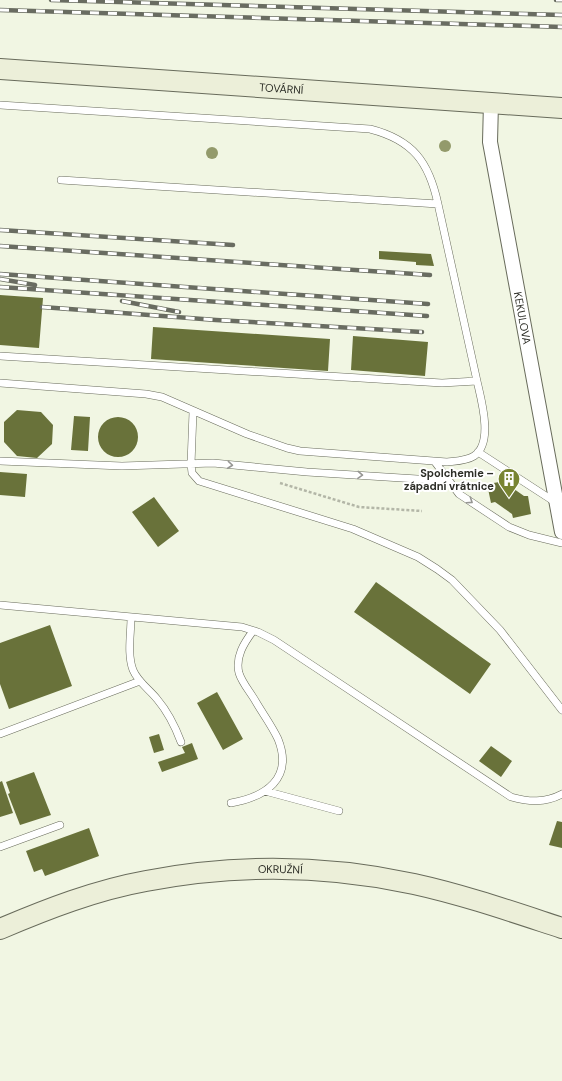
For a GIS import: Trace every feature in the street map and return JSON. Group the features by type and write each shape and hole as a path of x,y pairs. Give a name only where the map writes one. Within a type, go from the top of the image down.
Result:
{"street":[{"name":"TOVÁRNÍ","path":"0,69 562,108"},
{"name":"KEKULOVA","path":"491,103 490,142 555,502 562,532"},
{"name":"OKRUŽNÍ","path":"0,929 50,908 145,881 204,872 262,869 320,870 362,874 414,884 463,897 562,928"}],"lane":[{"path":"0,105 370,129 396,138 411,147 430,174 438,204 485,422 483,440 478,452 468,459 435,462 300,451 268,442 193,412 162,397 146,394 0,383"},
{"path":"61,180 438,204"},
{"path":"0,356 442,383 477,381"},
{"path":"193,412 191,464 194,477 206,484 352,529 418,557 437,569 452,580 500,630 562,710"},
{"path":"478,452 555,502"},
{"path":"0,461 122,466 212,463 306,472 449,481"},
{"path":"435,462 459,494 509,527 529,535 562,543"},
{"path":"0,605 242,628 253,631 274,640 511,797 538,801 552,799 562,794"},
{"path":"131,617 130,658 133,671 167,712 175,726 180,742"},
{"path":"231,803 246,801 272,787 279,775 282,763 278,740 239,672 239,653 253,631"},
{"path":"0,734 140,681"},
{"path":"265,791 339,811"},
{"path":"0,847 60,825"}],"path":[{"path":"279,483 359,507 422,511"}],"building":[{"path":"379,251 431,254 434,266 416,265 416,262 379,259"},
{"path":"0,295 43,298 39,348 0,345"},
{"path":"153,327 330,339 328,371 151,359"},
{"path":"353,336 428,342 425,376 351,370"},
{"path":"17,410 41,412 53,425 52,444 37,458 17,456 4,442 4,422"},
{"path":"74,416 90,417 88,451 71,450"},
{"path":"118,417 132,423 138,437 132,451 118,457 104,451 98,437 104,423"},
{"path":"0,472 27,474 25,497 0,495"},
{"name":"Spolchemie – západní vrátnice","path":"506,481 507,484 524,496 528,496 531,514 513,518 512,514 495,502 491,503 487,484"},
{"path":"154,497 179,531 158,547 132,512"},
{"path":"376,582 491,664 470,694 354,612"},
{"path":"50,625 72,686 9,709 0,684 0,643"},
{"path":"217,692 243,739 223,750 197,703"},
{"path":"159,734 164,750 154,753 149,737"},
{"path":"192,743 198,759 162,772 158,762 185,753 182,747"},
{"path":"491,746 512,761 501,777 479,761"},
{"path":"34,772 51,815 20,825 8,794 10,793 6,782"},
{"path":"2,781 13,813 0,817 0,782"},
{"path":"557,821 562,822 562,848 549,845"},
{"path":"89,828 99,856 45,876 42,869 34,872 26,851"}],"railway":[{"path":"51,0 562,15"},
{"path":"556,0 562,0"},
{"path":"0,10 562,27"},
{"path":"0,230 233,245"},
{"path":"0,246 430,275"},
{"path":"0,274 428,304"},
{"path":"0,279 35,285"},
{"path":"0,287 427,316"},
{"path":"122,301 179,312"},
{"path":"42,307 216,320 422,332"}],"place":[{"name":"Spolchemie – západní vrátnice","path":"509,498"}]}
